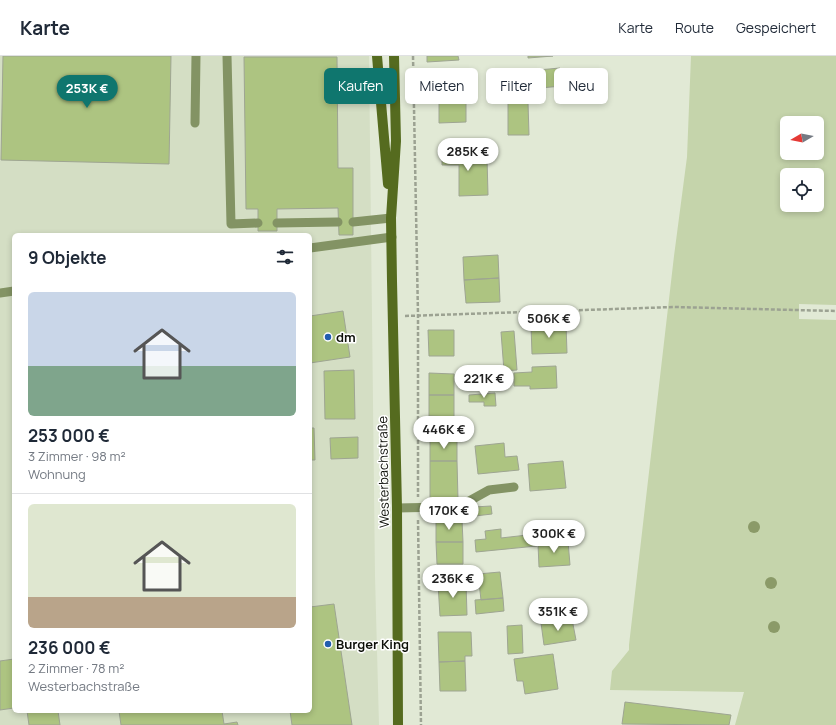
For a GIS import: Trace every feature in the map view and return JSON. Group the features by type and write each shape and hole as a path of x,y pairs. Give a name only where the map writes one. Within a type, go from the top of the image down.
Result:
{"main road":[{"name":"Westerbachstraße","path":"377,56 392,218"},
{"name":"Westerbachstraße","path":"394,56 396,141 392,218 392,317 397,508 398,725"}],"lane":[{"path":"195,123 196,56"},
{"path":"227,56 231,224 258,223"},
{"path":"353,222 392,218"},
{"path":"277,223 338,222"},
{"path":"312,248 392,237"},
{"path":"0,293 12,291"},
{"path":"397,508 445,507 462,505 490,490 514,487"}],"path":[{"path":"413,56 418,315 418,508 421,725"},
{"path":"392,317 674,307 836,310"}],"shaded area":[{"path":"0,56 369,56 369,68 324,68 324,104 370,104 375,576 379,725 0,725"},
{"path":"691,56 836,56 836,305 799,304 799,319 836,320 836,725 735,725 744,692 610,690 612,671 629,650 674,256 687,157"}],"building":[{"path":"3,56 171,56 169,164 1,160"},
{"path":"427,56 458,56 459,60 427,62"},
{"path":"528,56 553,56 528,58"},
{"path":"244,57 337,57 337,68 324,68 324,104 337,104 338,168 353,168 353,235 339,235 338,208 277,209 277,231 258,231 258,209 246,209"},
{"path":"546,69 554,69 554,87 546,87"},
{"path":"439,104 466,104 466,122 439,123"},
{"path":"508,104 528,104 529,135 508,135"},
{"path":"463,148 463,158 487,158 488,195 459,196 459,165 442,165 442,149"},
{"path":"498,255 499,278 464,280 463,257"},
{"path":"499,278 500,302 466,303 464,280"},
{"name":"dm","path":"343,311 350,357 312,363 312,316"},
{"path":"566,324 567,353 532,354 531,325"},
{"path":"428,330 454,330 454,356 429,356"},
{"path":"514,331 517,370 504,371 501,332"},
{"path":"556,366 557,388 530,389 530,386 514,386 514,373 532,372 532,367"},
{"path":"354,370 355,419 325,419 324,371"},
{"path":"429,373 454,374 454,395 429,395"},
{"path":"495,393 496,406 484,406 484,402 469,402 469,395"},
{"path":"429,395 454,395 454,417 429,416"},
{"path":"312,428 314,428 315,460 312,460"},
{"path":"358,437 358,458 331,459 330,438"},
{"path":"430,440 457,440 457,461 430,461"},
{"path":"504,443 505,457 517,456 519,470 478,474 475,446"},
{"path":"430,461 457,461 458,500 430,500"},
{"path":"563,461 566,488 530,491 528,464"},
{"path":"491,506 492,514 475,516 474,507"},
{"path":"436,520 462,520 463,542 436,542"},
{"path":"501,529 501,538 536,534 537,546 476,552 475,540 486,539 485,531"},
{"path":"568,541 570,565 539,567 538,544"},
{"path":"436,542 463,542 463,564 437,564"},
{"path":"500,572 503,598 481,600 478,574"},
{"path":"466,583 467,615 440,616 438,584"},
{"path":"503,598 504,611 476,614 475,600"},
{"path":"334,604 352,725 292,725 290,713 312,713 312,607"},
{"path":"572,619 576,640 544,645 541,623"},
{"path":"522,625 523,653 508,654 507,626"},
{"path":"438,632 471,632 472,656 465,656 465,661 439,662"},
{"path":"553,654 558,689 525,694 523,681 517,681 514,659"},
{"path":"12,659 12,708 0,710 0,661"},
{"path":"465,661 466,691 440,691 439,662"},
{"path":"625,702 731,715 729,725 622,724"},
{"path":"27,713 58,713 60,725 29,725"},
{"path":"119,713 222,713 224,724 237,722 238,725 121,725"}],"place":[{"name":"dm","path":"328,337"},
{"name":"Burger King","path":"328,644"}]}
